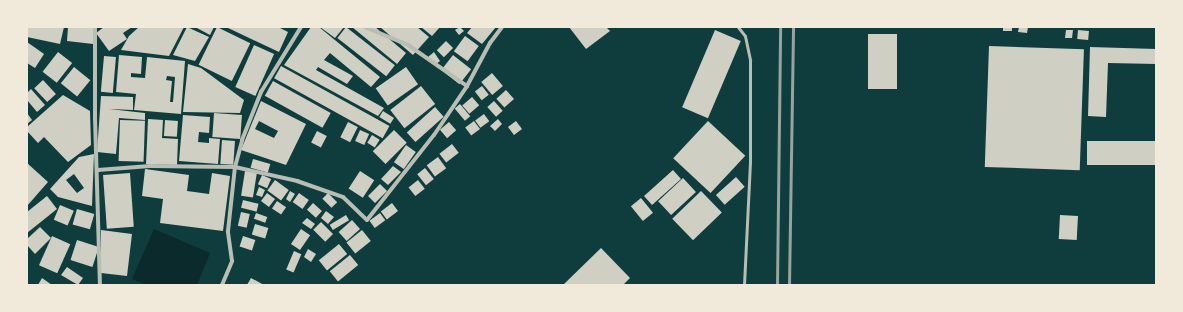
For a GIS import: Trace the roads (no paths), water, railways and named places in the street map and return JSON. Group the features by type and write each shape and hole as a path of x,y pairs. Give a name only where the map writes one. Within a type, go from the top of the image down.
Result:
{"street":[{"path":"95,27 95,118 98,170 100,285"},
{"path":"222,285 232,261 228,231 235,167 242,140 261,92 301,27"},
{"path":"365,27 408,45 467,86"},
{"path":"98,170 150,166 235,167 297,181 343,197 367,220 434,135 467,86 490,43 502,27"}],"lane":[{"path":"738,27 745,36 750,60 750,162 744,285"}],"water":[{"path":"154,229 210,253 197,285 146,285 132,279"}],"railway":[{"path":"777,285 780,27"},
{"path":"789,285 793,27"}]}
